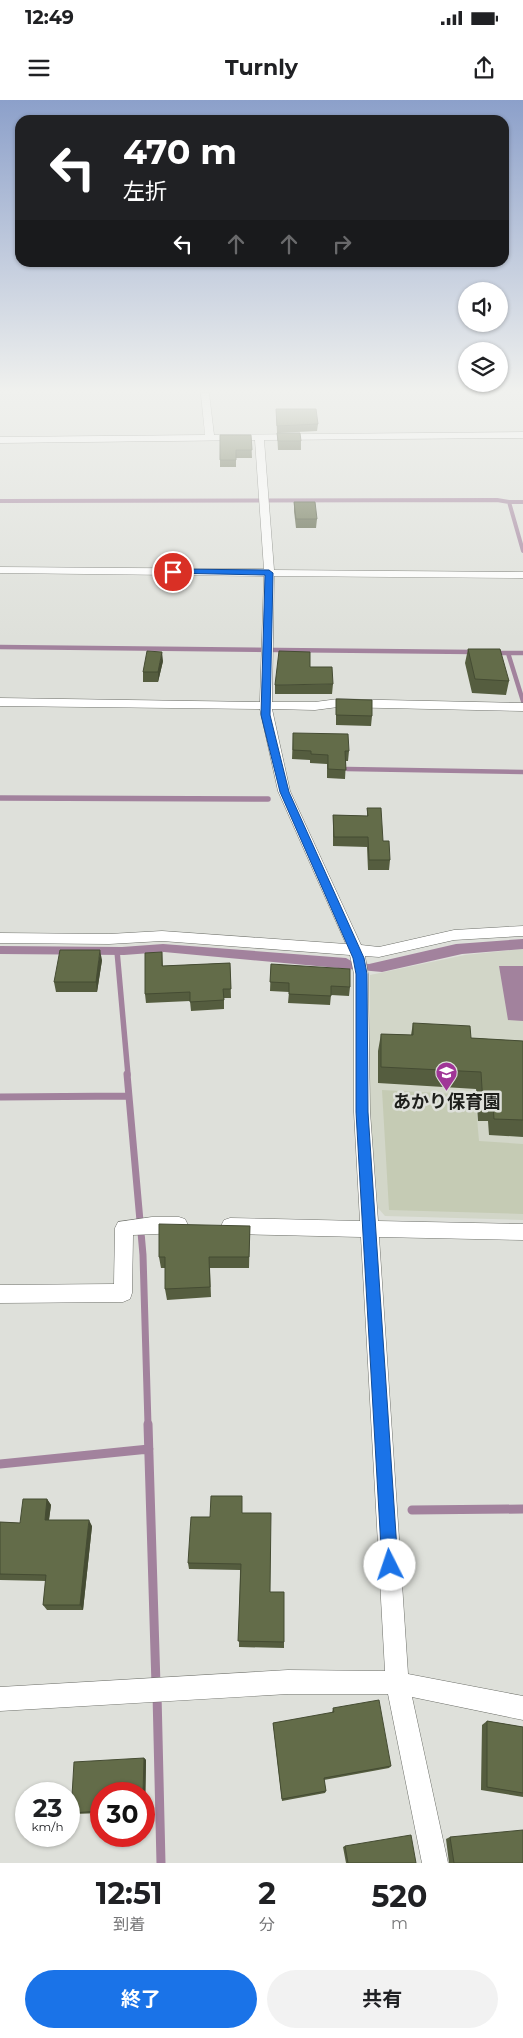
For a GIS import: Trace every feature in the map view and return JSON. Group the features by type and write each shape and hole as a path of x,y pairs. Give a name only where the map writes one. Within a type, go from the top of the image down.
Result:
{"street":[{"path":"262,475 269,573 264,705 284,792 359,961 362,1112 397,1684 435,1863"},
{"path":"0,570 523,575"},
{"path":"0,702 315,706 338,703 521,707"},
{"path":"0,938 108,939 162,936 359,961 379,952 454,935 523,931"},
{"path":"0,1294 123,1292 124,1228 152,1225 192,1225"},
{"path":"211,1226 523,1232"},
{"path":"0,1699 288,1682 397,1684 444,1691 523,1708"}],"shaded area":[{"path":"523,939 523,949 462,954 382,972 164,952 124,955 0,954 0,946 122,947 163,944 346,958 353,962 369,964 456,944"},
{"name":"あかり保育園","path":"523,949 523,1220 385,1216 378,1208 370,1113 370,975 465,955"},
{"path":"499,966 523,966 523,1021 508,1020"}],"green space":[{"path":"382,1090 475,1095 479,1141 523,1144 523,1214 389,1210"}],"building":[{"path":"294,502 315,502 317,519 296,519"},
{"path":"468,649 500,649 509,681 475,679"},
{"path":"147,651 162,652 158,672 143,672"},
{"path":"279,651 310,652 310,667 332,667 333,684 275,685"},
{"path":"336,699 372,700 372,716 336,715"},
{"path":"293,733 348,734 349,751 345,751 346,770 328,769 328,755 311,754 311,751 293,750"},
{"path":"367,808 381,808 383,841 389,841 390,860 369,860 368,837 334,837 333,815 368,816"},
{"path":"60,950 100,950 96,982 54,982"},
{"path":"162,952 162,966 230,963 231,989 223,989 224,1000 190,1002 190,992 145,994 145,953"},
{"path":"271,964 350,969 350,987 331,986 331,996 289,994 289,983 270,982"},
{"path":"413,1023 470,1026 471,1038 523,1041 523,1120 494,1119 493,1105 483,1104 481,1072 381,1067 381,1034 413,1035"},
{"path":"159,1224 250,1226 249,1257 209,1257 210,1287 165,1289 165,1257 159,1257"},
{"path":"211,1496 242,1496 242,1513 271,1513 270,1592 284,1592 284,1642 238,1641 241,1564 188,1563 191,1517 210,1517"},
{"path":"23,1499 47,1499 45,1520 89,1520 80,1605 43,1605 46,1575 0,1574 0,1522 20,1523"},
{"path":"379,1700 391,1766 324,1778 326,1791 282,1799 273,1723 334,1712 333,1708"},
{"path":"487,1721 523,1727 523,1793 487,1787"},
{"path":"144,1758 143,1782 90,1782 90,1812 80,1812 80,1782 73,1782 74,1762"},
{"path":"523,1830 523,1863 454,1863 450,1837"},
{"path":"411,1835 416,1863 348,1863 345,1846"}],"waterway":[{"path":"0,501 497,500 509,502"},
{"path":"509,502 523,502"},
{"path":"509,502 523,551"},
{"path":"0,647 473,652"},
{"path":"495,653 508,653"},
{"path":"508,653 523,653"},
{"path":"508,653 523,701"},
{"path":"347,769 523,772"},
{"path":"0,798 268,799"},
{"path":"117,951 128,1075"},
{"path":"127,1074 129,1096"},
{"path":"0,1097 129,1096"},
{"path":"129,1096 143,1255 148,1425"},
{"path":"148,1424 149,1449"},
{"path":"0,1464 149,1449"},
{"path":"149,1449 156,1685"},
{"path":"412,1510 523,1509"},
{"path":"157,1694 161,1863"}],"place":[{"name":"あかり保育園","path":"447,1091"}],"route":[{"path":"173,572 269,573 264,705 266,715 284,792 358,958 361,974 362,1112 390,1565"}]}
